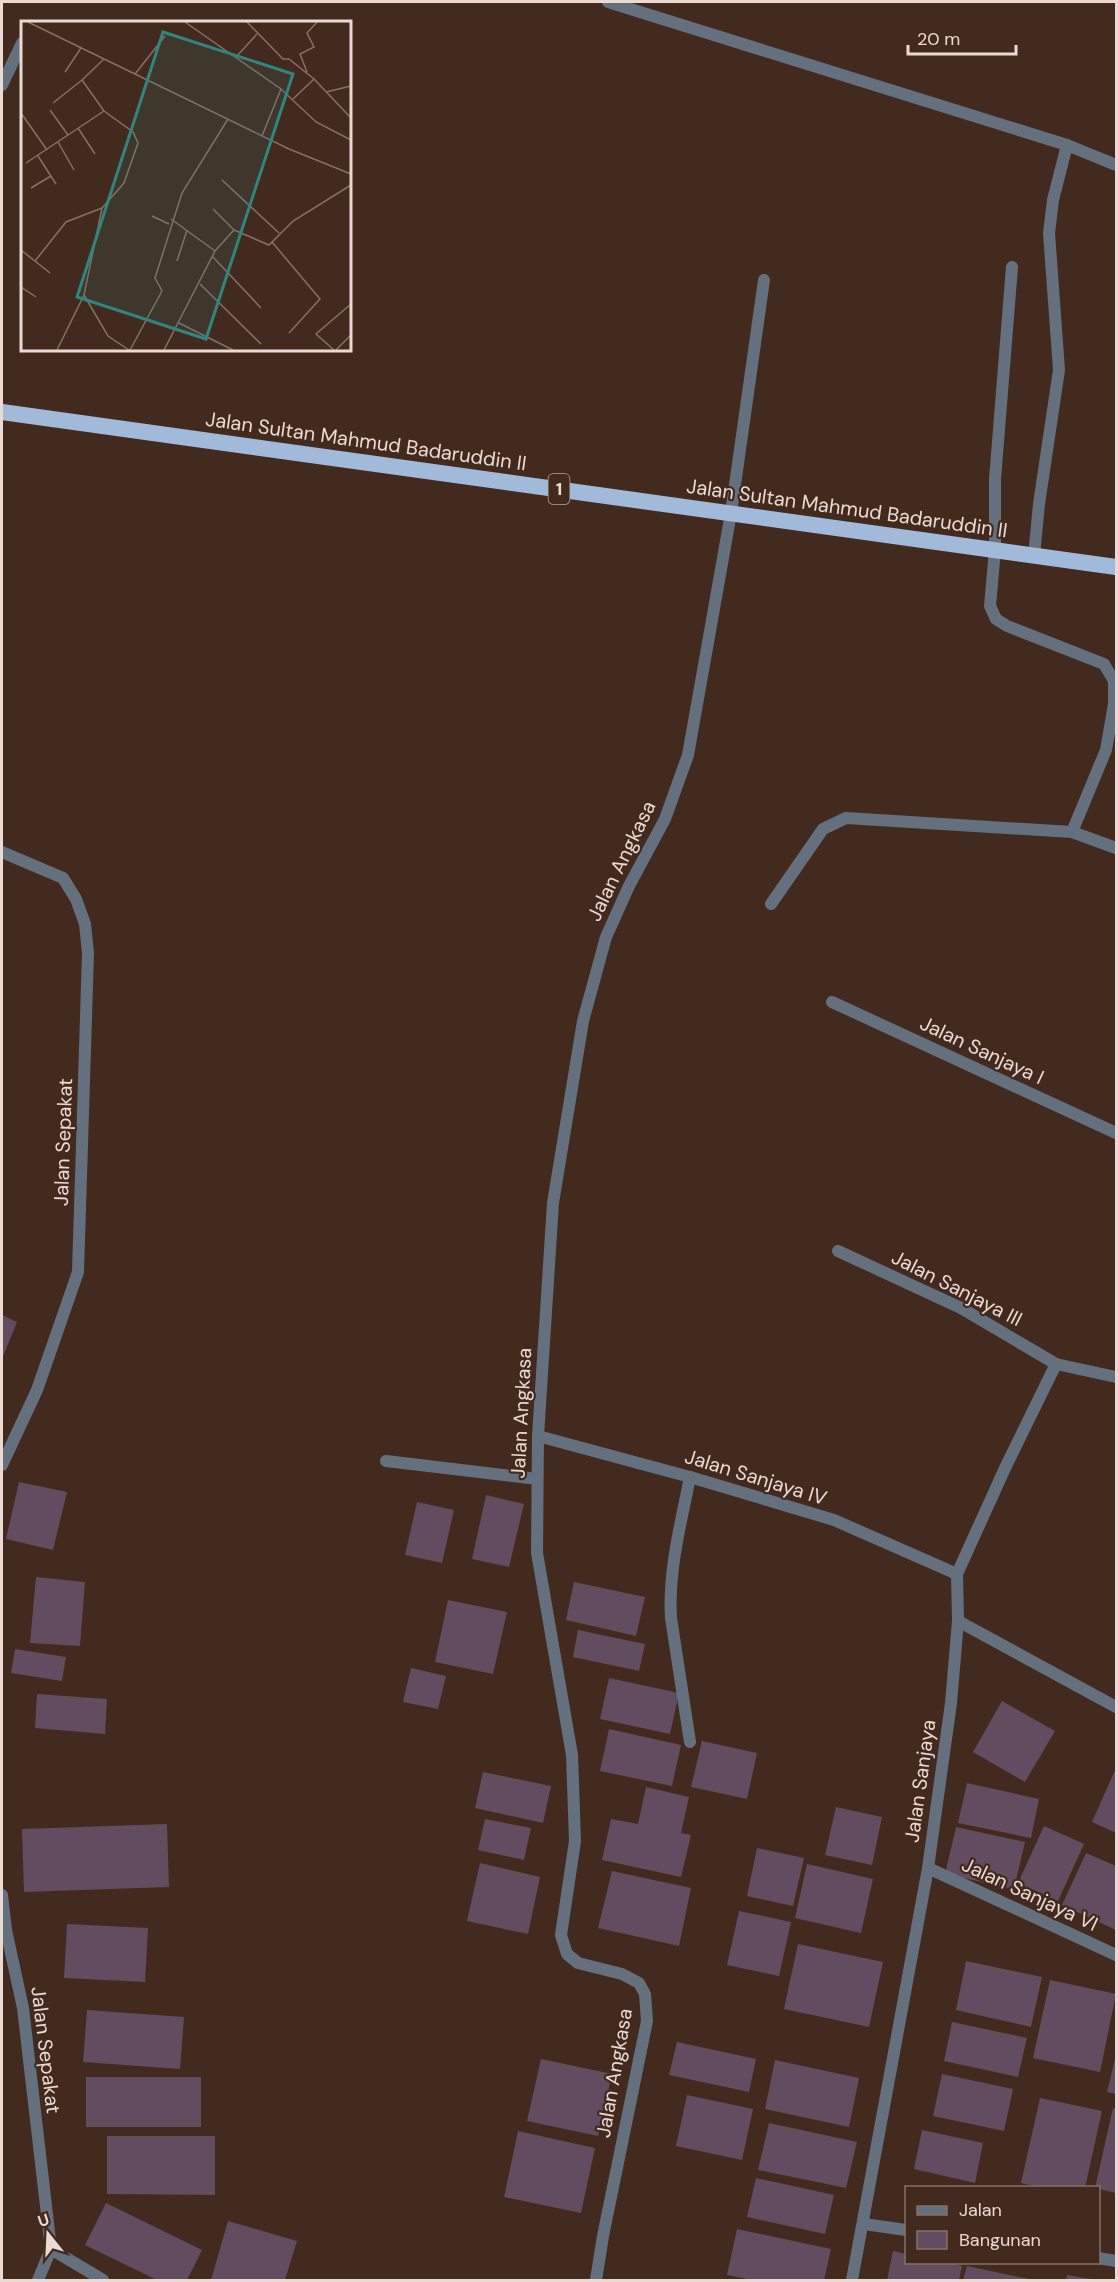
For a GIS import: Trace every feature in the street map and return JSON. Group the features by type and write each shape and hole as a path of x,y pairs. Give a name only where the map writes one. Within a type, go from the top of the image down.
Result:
{"highway":[{"name":"Jalan Sultan Mahmud Badaruddin II","path":"2,412 1116,567"}],"street":[{"path":"608,2 639,6 1067,145 1116,165"},
{"path":"2,85 21,45"},
{"path":"1034,556 1039,504 1059,370 1049,232 1053,200 1067,145"},
{"path":"1012,267 996,479 995,550 990,606 996,619 1007,626 1104,664 1114,681 1114,704 1106,750 1072,832"},
{"name":"Jalan Angkasa","path":"596,2280 647,2020 645,1994 639,1983 622,1974 578,1962 567,1954 561,1935 575,1841 572,1755 537,1553 538,1436 553,1203 583,1021 606,937 629,886 665,819 688,755 731,513 764,280"},
{"path":"771,904 823,830 846,818 1072,832 1116,848"},
{"name":"Jalan Sepakat","path":"2,852 63,878 76,899 85,924 88,953 78,1272 37,1390 2,1465"},
{"name":"Jalan Sanjaya I","path":"832,1002 1116,1133"},
{"name":"Jalan Sanjaya III","path":"838,1251 961,1308 1056,1364"},
{"path":"1056,1364 1116,1377"},
{"name":"Jalan Sanjaya","path":"852,2280 928,1868 951,1703 958,1621 957,1574 1056,1364"},
{"name":"Jalan Sanjaya IV","path":"538,1436 690,1477 834,1520 957,1574"},
{"path":"386,1461 537,1479"},
{"path":"690,1477 670,1598 690,1742"},
{"path":"958,1621 1116,1707"},
{"name":"Jalan Sanjaya VI","path":"928,1868 1116,1955"},
{"name":"Jalan Sepakat","path":"2,1895 6,1930 23,2008 51,2249 38,2280"},
{"path":"864,2224 905,2230"},
{"path":"51,2249 103,2280"},
{"path":"1100,2258 1116,2261"}],"building":[{"path":"2,1315 17,1322 2,1359"},
{"path":"19,1482 67,1492 53,1550 6,1539"},
{"path":"486,1495 524,1504 509,1567 472,1559"},
{"path":"417,1502 454,1510 442,1563 405,1555"},
{"path":"36,1577 85,1582 80,1646 30,1643"},
{"path":"574,1582 645,1597 636,1636 566,1620"},
{"path":"448,1600 507,1612 493,1674 435,1662"},
{"path":"578,1630 645,1644 639,1671 573,1657"},
{"path":"15,1649 66,1657 62,1681 11,1673"},
{"path":"411,1668 446,1676 438,1709 403,1702"},
{"path":"609,1678 679,1693 670,1734 600,1719"},
{"path":"37,1694 107,1699 105,1734 35,1728"},
{"path":"1002,1701 1055,1731 1025,1782 973,1752"},
{"path":"609,1729 681,1745 672,1786 600,1771"},
{"path":"702,1741 757,1753 747,1799 691,1787"},
{"path":"1116,1768 1116,1833 1092,1822"},
{"path":"483,1772 551,1786 543,1823 475,1808"},
{"path":"967,1783 1039,1799 1031,1838 958,1823"},
{"path":"646,1787 689,1797 681,1833 691,1835 681,1877 602,1860 611,1819 638,1824"},
{"path":"836,1807 882,1817 872,1865 825,1855"},
{"path":"485,1819 531,1828 524,1860 478,1850"},
{"path":"167,1824 169,1887 24,1892 22,1829"},
{"path":"1044,1826 1084,1844 1058,1901 1018,1883"},
{"path":"956,1827 1025,1842 1014,1889 945,1874"},
{"path":"757,1848 804,1858 793,1906 747,1896"},
{"path":"1086,1853 1116,1866 1116,1930 1062,1905"},
{"path":"480,1863 540,1877 528,1934 467,1921"},
{"path":"807,1864 873,1879 861,1933 795,1918"},
{"path":"612,1871 691,1888 679,1946 598,1928"},
{"path":"739,1911 791,1922 779,1976 727,1965"},
{"path":"67,1924 148,1928 145,1982 64,1978"},
{"path":"798,1944 883,1962 869,2027 784,2009"},
{"path":"966,1961 1042,1977 1031,2027 956,2010"},
{"path":"1050,1980 1116,1994 1100,2072 1033,2058"},
{"path":"87,2010 184,2017 180,2069 83,2062"},
{"path":"952,2022 1027,2038 1018,2077 944,2061"},
{"path":"677,2042 756,2059 749,2092 669,2075"},
{"path":"1116,2055 1116,2094 1107,2092"},
{"path":"541,2059 612,2074 598,2136 527,2121"},
{"path":"775,2060 859,2078 849,2127 765,2109"},
{"path":"942,2074 1013,2089 1004,2131 933,2116"},
{"path":"86,2077 201,2077 201,2127 86,2127"},
{"path":"687,2095 753,2109 742,2160 676,2146"},
{"path":"1040,2098 1102,2111 1085,2186 1034,2186 1021,2183"},
{"path":"1113,2108 1116,2109 1116,2193 1095,2186"},
{"path":"769,2123 857,2142 846,2188 758,2170"},
{"path":"922,2130 983,2143 975,2183 914,2169"},
{"path":"518,2131 595,2148 581,2213 504,2197"},
{"path":"107,2136 215,2136 215,2195 107,2194"},
{"path":"756,2178 834,2195 825,2234 747,2217"},
{"path":"106,2203 202,2250 187,2280 157,2280 85,2245"},
{"path":"228,2221 297,2241 285,2280 211,2280"},
{"path":"737,2229 831,2249 824,2280 752,2280 727,2275"},
{"path":"893,2251 905,2254 905,2264 962,2266 959,2280 887,2280"},
{"path":"967,2266 1029,2279 1029,2280 963,2280"},
{"path":"1067,2275 1091,2279 1091,2280 1066,2280"}]}
